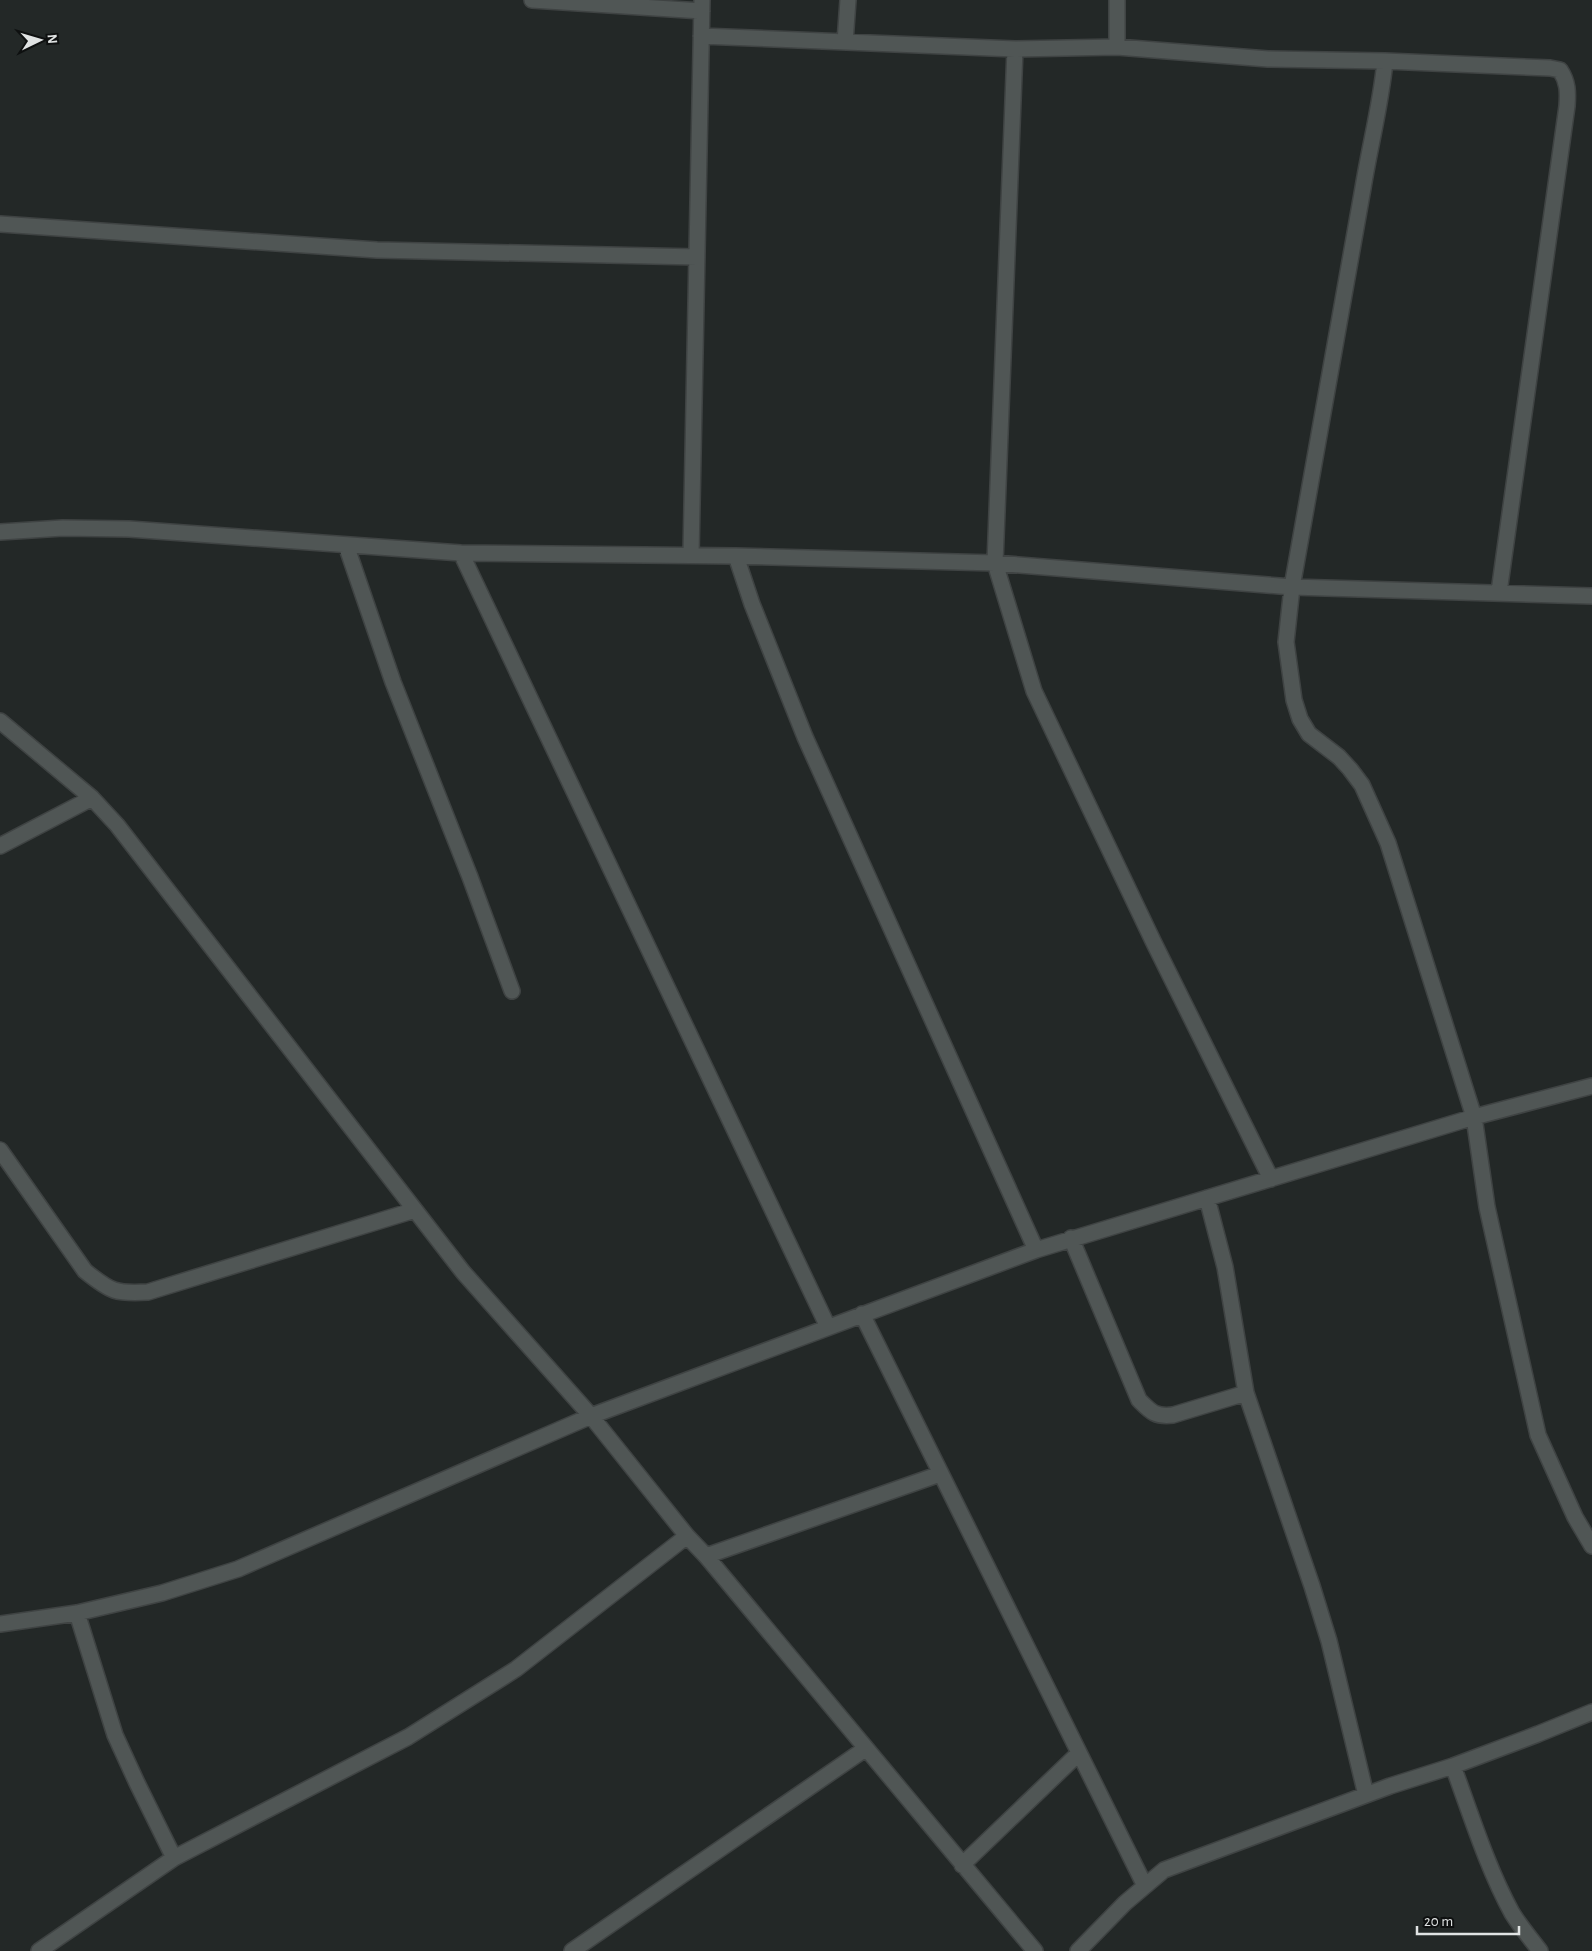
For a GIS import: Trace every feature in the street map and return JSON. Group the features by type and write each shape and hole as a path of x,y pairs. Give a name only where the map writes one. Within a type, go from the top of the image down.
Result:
{"street":[{"path":"532,0 702,5 691,555"},
{"path":"845,42 848,0"},
{"path":"1117,0 1117,47"},
{"path":"702,36 1015,49 1117,47 1268,59 1386,61 1560,70 1565,77 1568,89 1568,106 1499,592"},
{"path":"1015,49 995,563 1034,691 1153,941 1271,1179"},
{"path":"1386,61 1292,586 1286,642 1294,700 1300,719 1309,734 1350,769 1362,785 1388,842 1474,1118 1487,1207 1538,1435 1575,1517 1592,1546"},
{"path":"0,224 377,250 697,257"},
{"path":"0,532 63,528 129,529 461,553 691,555 995,563 1292,586 1592,596"},
{"path":"346,544 393,682 470,877 512,991"},
{"path":"461,553 828,1327"},
{"path":"736,556 752,604 805,737 1036,1250"},
{"path":"0,721 92,798 117,826 463,1272 591,1416 687,1536 706,1556 865,1750 1034,1951"},
{"path":"0,846 92,798"},
{"path":"0,1624 77,1613 162,1593 238,1569 591,1416 1036,1250 1474,1118 1592,1086"},
{"path":"0,1150 85,1271 104,1287 124,1294 148,1292 415,1210"},
{"path":"1207,1198 1225,1267 1246,1393 1329,1641 1366,1795"},
{"path":"1071,1238 1139,1400 1151,1412 1161,1416 1173,1415 1246,1393"},
{"path":"862,1314 1145,1886"},
{"path":"706,1556 940,1474"},
{"path":"39,1951 174,1858 408,1737 508,1675 687,1536"},
{"path":"77,1613 115,1734 174,1858"},
{"path":"1078,1951 1125,1903 1164,1870 1366,1795 1453,1766 1592,1712"},
{"path":"572,1951 865,1750"},
{"path":"962,1865 1079,1753"},
{"path":"1453,1766 1484,1851 1502,1893 1514,1915 1540,1951"}]}
